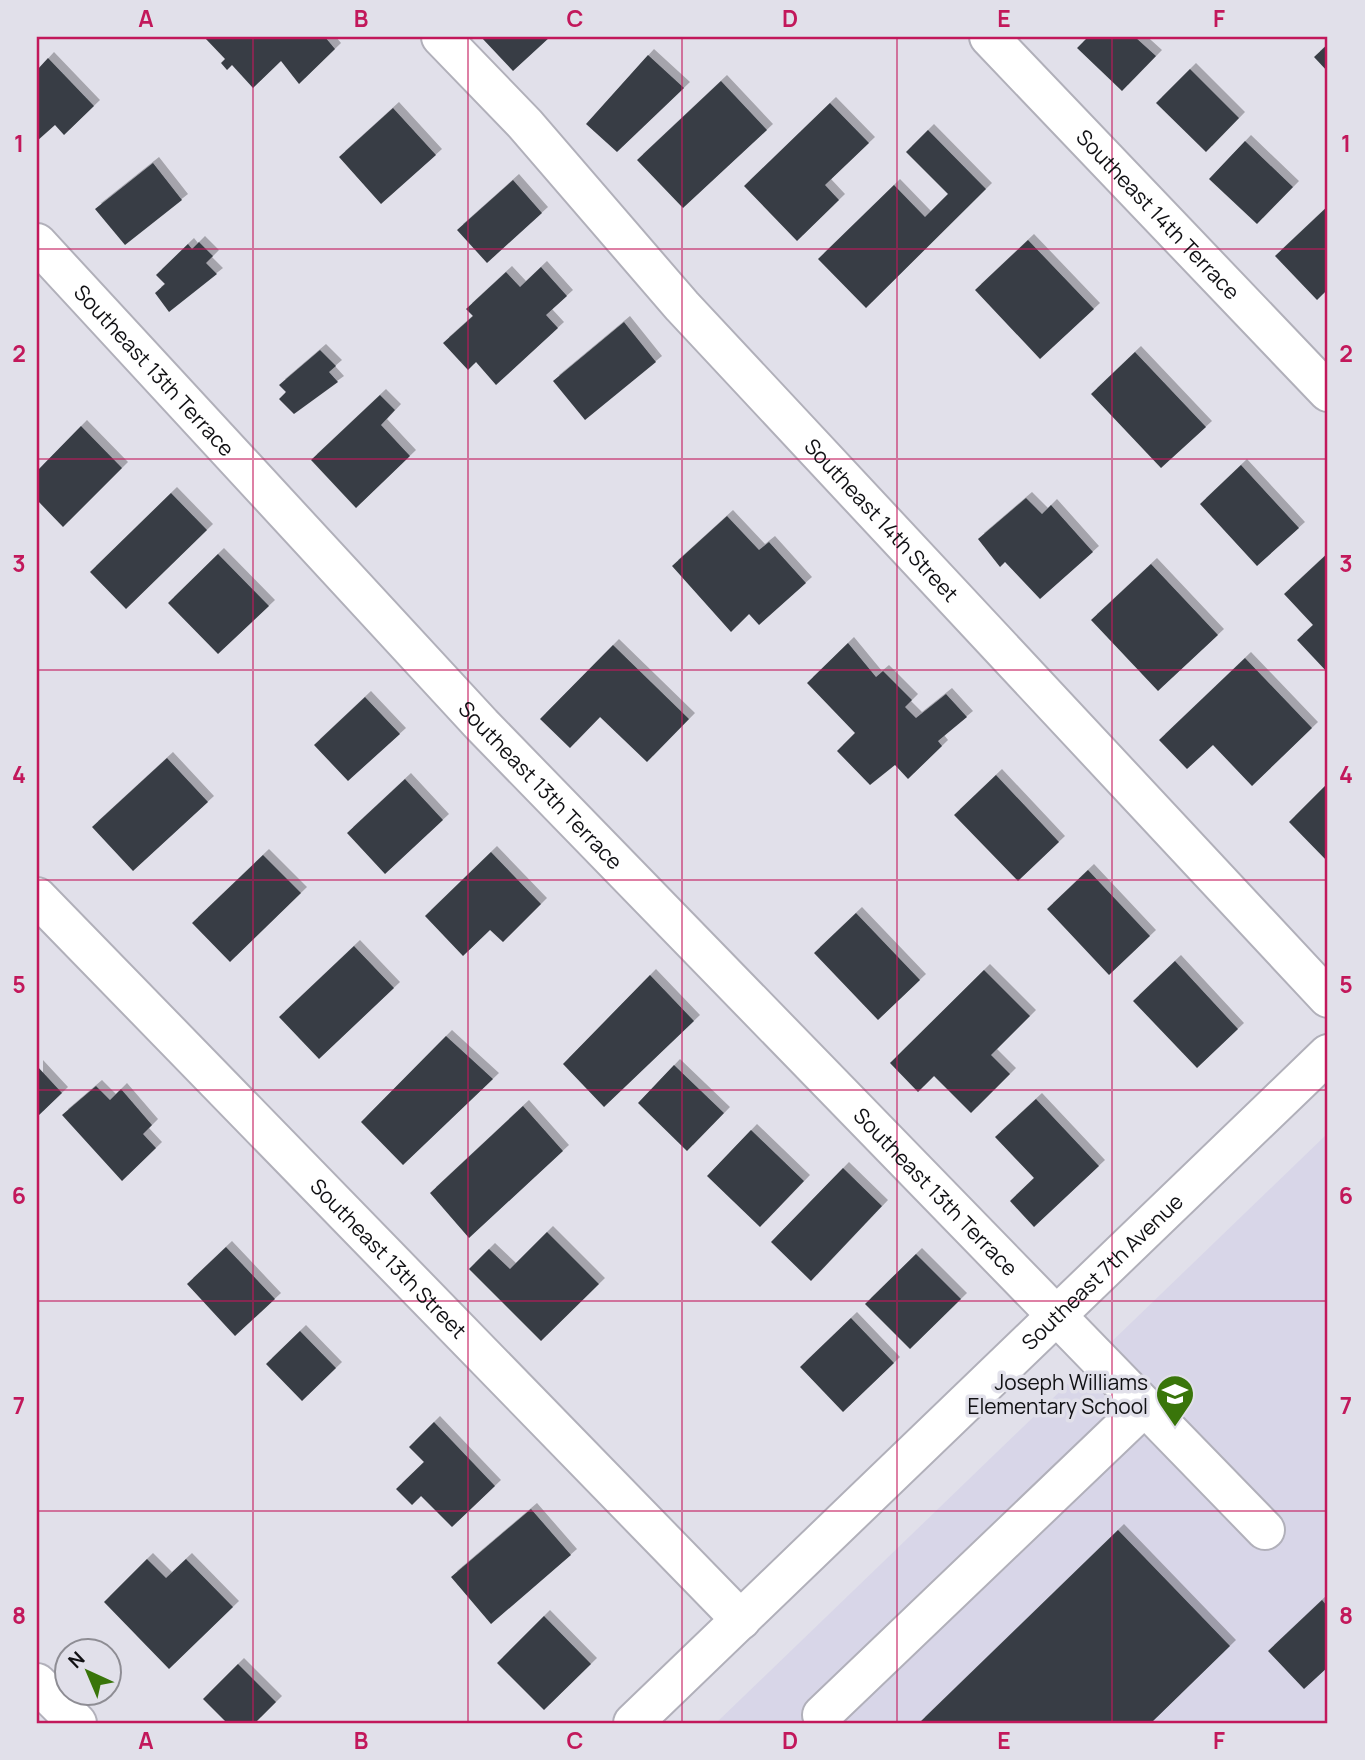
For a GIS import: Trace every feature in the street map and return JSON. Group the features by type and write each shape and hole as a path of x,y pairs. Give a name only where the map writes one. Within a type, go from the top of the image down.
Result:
{"street":[{"name":"Southeast 14th Street","path":"441,37 525,124 682,306 1328,998"},
{"name":"Southeast 14th Terrace","path":"989,37 1328,392"},
{"name":"Southeast 13th Terrace","path":"37,243 482,726 1265,1530"},
{"name":"Southeast 13th Street","path":"37,897 741,1620"},
{"name":"Southeast 7th Avenue","path":"633,1723 1328,1054"},
{"path":"822,1715 1144,1407"},
{"path":"37,1683 77,1723"}],"shaded area":[{"name":"Joseph Williams Elementary School","path":"1328,1133 1328,1723 716,1723"}],"building":[{"path":"325,37 335,49 299,84 281,61 253,88 232,65 227,70 221,63 225,59 205,38"},
{"path":"481,37 550,37 513,71"},
{"path":"1088,37 1135,37 1156,56 1122,91 1077,48"},
{"path":"1328,44 1328,72 1314,57"},
{"path":"648,55 684,88 617,152 586,124"},
{"path":"48,58 94,106 64,135 55,125 37,141 37,70"},
{"path":"1190,69 1239,118 1206,152 1156,103"},
{"path":"721,81 767,130 683,208 637,160"},
{"path":"830,103 869,143 825,185 839,200 797,241 744,186"},
{"path":"393,108 436,155 381,204 339,157"},
{"path":"928,130 986,189 866,308 818,259 894,185 925,217 948,194 906,152"},
{"path":"1245,141 1293,187 1257,224 1209,179"},
{"path":"153,163 182,200 125,245 95,209"},
{"path":"513,180 542,213 487,263 457,230"},
{"path":"1328,206 1328,289 1317,300 1275,256"},
{"path":"1028,240 1094,309 1040,359 975,290"},
{"path":"199,242 213,256 206,263 217,274 169,312 155,293 165,284 156,275 188,244 192,249"},
{"path":"541,267 567,296 546,315 558,328 496,385 476,362 468,370 443,343 473,316 466,309 506,272 520,287"},
{"path":"624,322 656,362 585,420 553,381"},
{"path":"320,350 336,366 329,372 338,382 294,414 279,399 286,392 279,385"},
{"path":"1135,352 1206,427 1161,468 1091,394"},
{"path":"380,395 395,410 381,425 410,456 356,508 311,460"},
{"path":"81,426 122,468 63,527 37,500 37,471"},
{"path":"1241,465 1299,528 1257,566 1200,504"},
{"path":"171,493 207,530 126,609 90,572"},
{"path":"1026,498 1042,514 1051,505 1093,552 1040,599 1005,562 1000,567 978,539"},
{"path":"727,516 759,550 769,542 806,583 759,625 749,614 731,632 672,566"},
{"path":"1328,553 1328,673 1297,640 1313,625 1284,594"},
{"path":"218,554 269,606 218,654 168,603"},
{"path":"1151,564 1218,635 1158,691 1091,620"},
{"path":"848,643 876,677 883,671 912,700 905,707 916,718 946,694 967,717 938,741 942,746 908,779 895,765 870,785 837,751 855,733 807,683"},
{"path":"613,645 689,719 647,762 600,717 570,748 540,719"},
{"path":"1245,658 1312,728 1252,786 1213,745 1187,769 1159,740"},
{"path":"365,697 400,734 348,781 314,745"},
{"path":"167,758 208,802 133,871 92,827"},
{"path":"996,775 1059,842 1018,881 954,815"},
{"path":"405,779 443,820 385,874 347,833"},
{"path":"1328,783 1328,862 1289,822"},
{"path":"491,852 541,904 503,942 490,930 463,956 425,916"},
{"path":"263,855 301,893 230,962 192,923"},
{"path":"1088,870 1150,936 1109,975 1047,909"},
{"path":"856,913 920,980 878,1020 814,953"},
{"path":"354,946 394,988 319,1059 279,1017"},
{"path":"1175,961 1238,1029 1197,1068 1133,1001"},
{"path":"984,970 1030,1016 991,1055 1010,1074 971,1113 934,1076 918,1092 890,1063"},
{"path":"650,975 694,1021 604,1107 563,1064"},
{"path":"446,1036 493,1079 403,1165 361,1122"},
{"path":"674,1065 724,1113 687,1151 638,1103"},
{"path":"37,1066 62,1093 37,1117"},
{"path":"96,1086 110,1100 121,1089 152,1125 143,1134 156,1148 122,1181 62,1115"},
{"path":"1036,1099 1099,1166 1034,1227 1010,1201 1034,1178 995,1137"},
{"path":"523,1106 563,1151 469,1238 430,1193"},
{"path":"751,1130 804,1181 760,1227 707,1176"},
{"path":"843,1168 882,1206 811,1281 771,1242"},
{"path":"547,1232 599,1284 541,1341 469,1269 489,1249 510,1269"},
{"path":"226,1247 275,1299 235,1336 187,1284"},
{"path":"916,1254 961,1299 910,1349 865,1304"},
{"path":"851,1318 894,1363 843,1412 800,1367"},
{"path":"300,1331 336,1368 302,1401 266,1364"},
{"path":"434,1422 495,1486 452,1527 421,1496 412,1505 396,1489 424,1462 409,1447"},
{"path":"531,1509 571,1555 491,1624 451,1577"},
{"path":"1118,1530 1230,1646 1151,1723 919,1723"},
{"path":"147,1559 166,1578 186,1559 233,1607 169,1669 104,1602"},
{"path":"1322,1600 1328,1607 1328,1667 1304,1689 1268,1651"},
{"path":"544,1616 591,1664 544,1710 497,1663"},
{"path":"238,1664 276,1702 255,1723 227,1723 203,1699"}],"place":[{"name":"Joseph Williams Elementary School","path":"1175,1428"}]}
